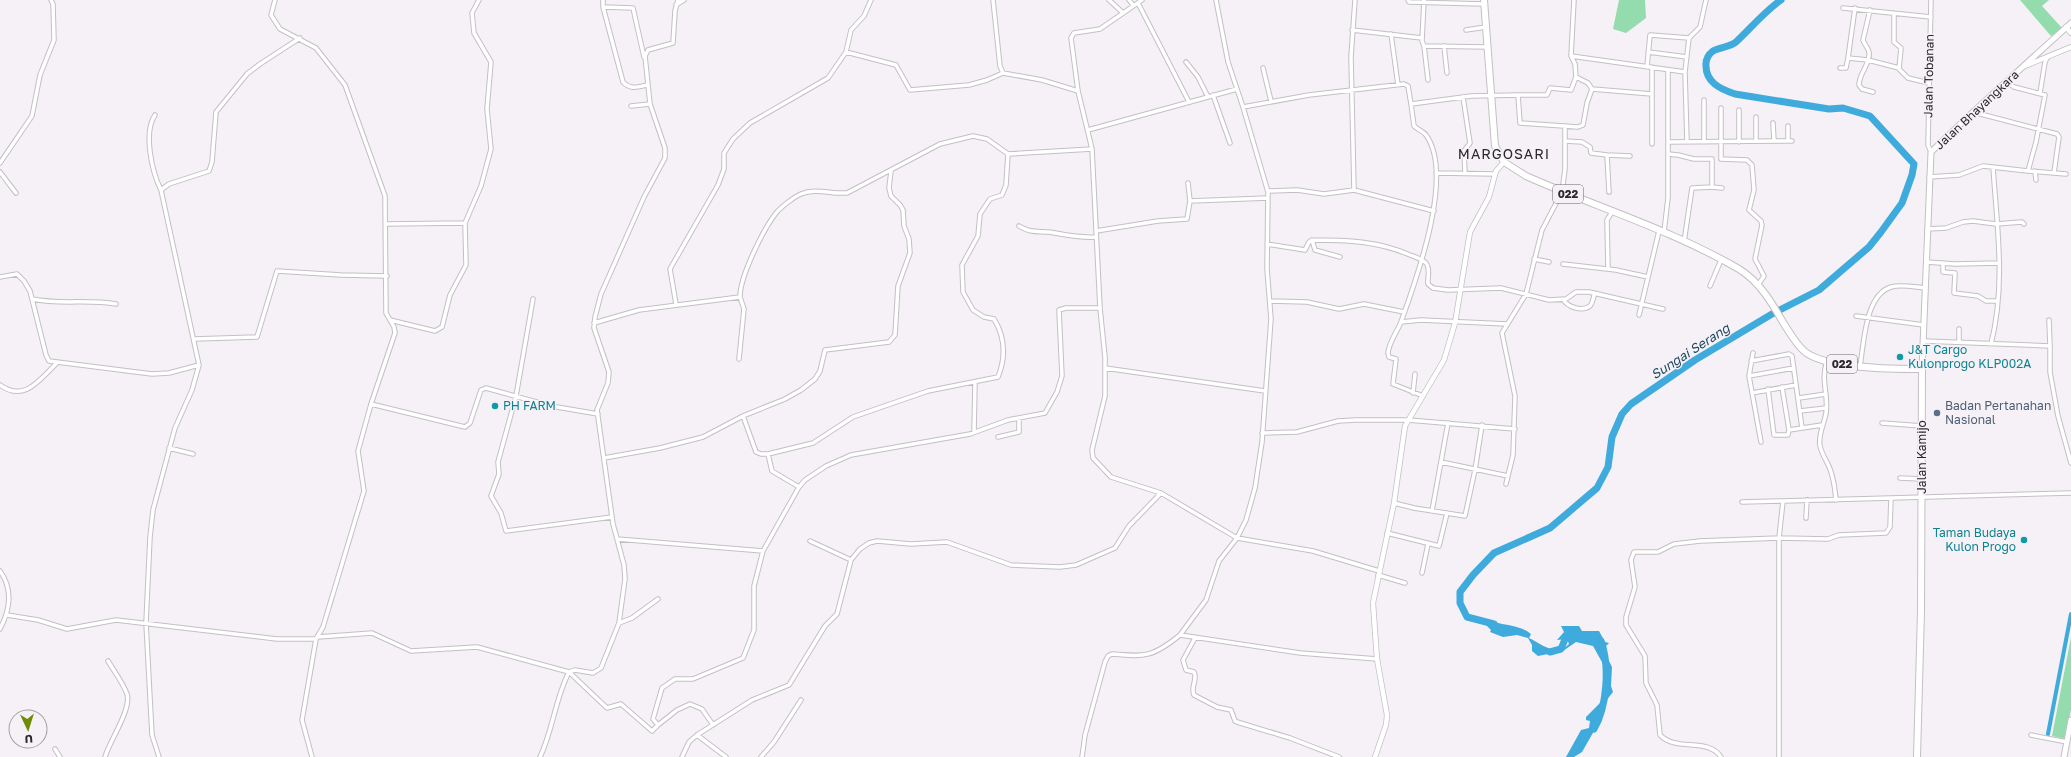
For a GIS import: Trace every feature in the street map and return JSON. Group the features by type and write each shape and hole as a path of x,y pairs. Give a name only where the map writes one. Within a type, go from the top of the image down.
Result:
{"main road":[{"name":"022","path":"1484,2 1495,146 1504,162 1514,170 1562,192 1662,232 1739,269 1752,278 1773,304 1804,352 1814,357 1827,361 1860,366 1922,369"},
{"path":"2021,68 2071,23"},
{"name":"Jalan Bhayangkara","path":"1931,155 1973,112 2021,68"},
{"name":"Jalan Kamijo","path":"1917,757 1922,498 1922,369 1924,341 1924,288 1931,155"},
{"path":"2064,757 2071,720"}],"street":[{"path":"0,163 32,116 40,75 54,40 53,4 51,0"},
{"path":"275,0 271,15 280,29 300,38 316,48 345,85 385,196 387,276 386,313 395,333 371,404 358,451 364,491 323,627 317,638 302,720 312,757"},
{"path":"390,320 435,331 442,327 450,295 466,265 465,223 481,186 491,149 487,109 491,62 474,33 472,13 479,0"},
{"path":"603,0 603,7 623,82 627,86 634,88 647,85"},
{"path":"644,60 648,50 673,43 675,6 678,0"},
{"path":"675,6 684,0"},
{"path":"676,304 670,269 718,185 724,169 724,153 733,139 750,123 828,78 846,52 851,30 864,16 871,0"},
{"path":"993,0 1000,66 1004,73"},
{"path":"1109,0 1122,12"},
{"path":"1129,0 1133,5"},
{"path":"1142,0 1122,12 1100,29 1072,34 1078,91 1092,149 1100,308 1105,368 1105,396 1092,450 1093,458 1111,478 1161,493 1236,538 1313,551 1405,583"},
{"path":"1082,757 1085,735 1105,662 1108,656 1112,654 1143,656 1160,651 1180,635 1206,600 1219,561 1236,538 1246,520 1256,488 1271,319 1268,244 1268,191 1228,62 1216,0"},
{"path":"1354,190 1352,30 1355,0"},
{"path":"1408,0 1409,2 1484,2"},
{"path":"1411,104 1463,97 1548,95 1550,88 1571,90 1576,77 1575,64 1571,56 1574,0"},
{"path":"1687,142 1685,72 1689,38 1700,27 1706,0"},
{"name":"Jalan Tobanan","path":"1931,0 1928,145 1931,155"},
{"path":"1424,2 1422,38 1428,80"},
{"path":"1138,3 1189,102"},
{"path":"540,757 547,742 562,688 569,672 575,670 593,673 600,668 619,623 624,589 625,569 612,517 597,407 608,383 609,372 594,323 601,294 644,197 665,158 665,148 650,104 644,60 633,8 603,7"},
{"path":"1843,8 1855,8 1931,17"},
{"path":"1840,68 1846,68 1855,8"},
{"path":"1870,10 1863,40 1869,51 1868,60 1860,76 1859,85 1862,89 1873,92"},
{"path":"1894,13 1894,42 1901,48 1899,68"},
{"path":"1466,30 1486,27"},
{"path":"2066,27 2071,33"},
{"path":"1352,30 1422,38"},
{"path":"1391,34 1398,85"},
{"path":"1652,144 1652,94 1648,52 1650,35 1689,38"},
{"path":"161,190 169,184 209,171 212,162 216,112 247,74 300,38"},
{"path":"1424,46 1488,47"},
{"path":"1444,46 1447,74"},
{"name":"Jalan Bhayangkara","path":"2021,68 2071,47"},
{"path":"846,52 896,65 910,90 969,85 1004,73 1042,80 1078,91"},
{"path":"1648,52 1687,56"},
{"path":"2040,93 2045,62 2051,55"},
{"path":"1571,56 1685,72"},
{"path":"1848,58 1868,60 1899,68 1908,78 1929,83"},
{"path":"1186,62 1198,77 1208,97"},
{"path":"1263,68 1270,101"},
{"path":"1639,315 1648,277 1667,212 1668,70"},
{"path":"1576,77 1588,83 1592,89"},
{"path":"2006,82 2014,87 2044,94 2045,98 2028,171"},
{"path":"1243,107 1270,101 1352,90 1398,85 1408,86 1413,124 1428,137 1434,155 1436,173 1434,211 1421,259 1401,322 1388,350 1389,357 1396,359 1393,382 1395,386 1423,396"},
{"path":"1088,130 1237,89"},
{"path":"1518,95 1520,123 1565,126 1582,125 1592,89"},
{"path":"1592,89 1652,94"},
{"path":"1213,96 1230,144"},
{"path":"1463,97 1470,143 1464,151 1466,173"},
{"path":"1704,100 1704,142"},
{"path":"631,106 650,104"},
{"path":"1721,108 1722,159"},
{"path":"1739,110 1739,142"},
{"path":"1973,112 2039,128 2058,135 2054,173"},
{"path":"155,115 149,126 154,174 161,190 199,364 192,390 174,428 153,510 146,623 152,735 159,757"},
{"path":"1756,117 1756,142"},
{"path":"1773,123 1774,141"},
{"path":"1506,484 1513,455 1515,429 1514,390 1502,336 1507,324 1526,294 1542,230 1562,192 1565,168 1565,126"},
{"path":"1668,142 1790,141 1788,126"},
{"path":"738,359 744,309 740,297 740,287 749,261 777,212 800,194 817,190 833,194 846,193 891,171 907,160 940,144 973,136 987,139 1008,154 1092,149"},
{"path":"1565,141 1582,142 1590,147 1592,153 1630,156"},
{"path":"743,416 756,452 768,454 813,443 853,417 873,410 928,392 998,377 1001,369 1004,342 1001,331 994,319 984,317 973,310 963,292 962,265 978,236 980,214 990,200 1002,194 1006,185 1008,154"},
{"path":"1668,154 1678,154 1694,159 1747,160 1752,165 1754,190 1749,210 1761,221 1762,225 1755,259 1764,276 1758,285"},
{"path":"1607,155 1609,192"},
{"path":"1712,159 1712,187"},
{"path":"1375,757 1386,725 1387,715 1377,659 1372,618 1374,598 1394,503 1405,426 1444,360 1456,323 1470,232 1489,197 1498,167 1504,162"},
{"path":"1930,178 1958,175 1983,166 2066,174"},
{"path":"1991,344 1997,321 2000,263 1993,167"},
{"path":"604,458 687,442 703,437 743,416 785,398 806,386 820,371 825,350 889,342 895,334 898,286 910,253 909,239 904,226 902,210 900,205 891,196 889,188 891,171"},
{"path":"2035,171 2036,180"},
{"path":"0,172 16,193"},
{"path":"1436,173 1495,174"},
{"path":"1096,230 1158,221 1184,221 1188,217 1190,202 1188,183"},
{"path":"1684,242 1692,188 1722,188"},
{"path":"1268,191 1290,190 1324,194 1354,190 1434,211"},
{"path":"1190,202 1268,198"},
{"path":"1608,269 1607,220 1612,212"},
{"path":"1927,229 1946,228 1963,222 1973,221 1998,224 2022,222 2024,224"},
{"path":"386,224 465,223"},
{"path":"1019,226 1031,232 1050,232 1081,239 1096,238"},
{"path":"1268,244 1305,250 1309,242 1312,240 1352,240 1374,243 1396,248 1421,259 1429,268 1427,281 1430,287 1460,291 1501,288 1549,300 1564,299 1576,292 1595,293 1663,309"},
{"path":"1312,240 1315,250 1340,257"},
{"path":"1534,259 1549,262"},
{"path":"1710,286 1721,260"},
{"path":"1926,262 2000,263"},
{"path":"1943,263 1943,272 1955,273 1954,293 1978,296 1986,301 1998,301"},
{"path":"1563,264 1608,269 1648,277"},
{"path":"194,339 258,337 277,271 387,276"},
{"path":"0,277 14,274 20,276 27,285 32,299 46,356 50,361 152,374 169,373 199,364"},
{"path":"1860,366 1868,318 1874,300 1881,292 1892,287 1924,288"},
{"path":"1564,299 1572,307 1584,309 1590,306 1595,293"},
{"path":"594,323 639,310 676,304 740,297"},
{"path":"32,299 54,302 104,302 116,304"},
{"path":"534,299 516,396 498,462 499,474 491,496 501,513 506,532 612,517"},
{"path":"1270,301 1307,302 1339,310 1364,304 1404,312"},
{"path":"658,725 653,719 662,688 675,679 693,678 743,658 754,630 754,586 764,552 799,487 815,472 847,456 974,432 1019,418 1045,413 1059,387 1062,371 1059,310 1064,308 1100,308"},
{"path":"1856,316 1924,325"},
{"path":"1401,322 1421,320 1456,323 1507,324"},
{"path":"2049,320 2050,372 2058,416 2071,463"},
{"path":"1959,329 1959,342"},
{"path":"1924,341 2050,346"},
{"path":"1752,353 1749,376 1761,442"},
{"path":"1751,361 1789,354 1792,356 1802,428"},
{"path":"1827,361 1823,375 1826,394 1826,408 1822,424 1820,447 1831,471 1836,500"},
{"path":"0,385 6,389 19,392 28,390 57,363"},
{"path":"1105,368 1265,391"},
{"path":"1749,376 1794,368"},
{"path":"1413,393 1415,374"},
{"path":"974,432 975,383"},
{"path":"1752,393 1796,385"},
{"path":"1768,389 1774,435 1788,434 1789,430 1782,387"},
{"path":"371,404 465,427 470,423 483,388 566,410 598,414"},
{"path":"1799,398 1826,394"},
{"path":"1800,411 1826,408"},
{"path":"998,437 1019,432 1019,418"},
{"path":"1262,433 1297,432 1338,421 1408,420 1482,425 1515,429"},
{"path":"1432,511 1448,423"},
{"path":"1882,423 1922,426"},
{"path":"1789,430 1822,424"},
{"path":"1394,503 1465,516 1476,470 1482,425"},
{"path":"169,448 193,454"},
{"path":"768,454 772,471 799,487"},
{"path":"1441,462 1508,476"},
{"path":"1900,478 1922,479"},
{"path":"682,757 689,742 697,734 752,700 782,688 793,680 825,626 837,614 851,560 860,549 874,541 911,544 947,542 1011,565 1060,567 1076,565 1115,548 1129,526 1161,493"},
{"path":"1742,502 2071,494"},
{"path":"1721,757 1714,750 1670,742 1660,735 1657,705 1646,683 1646,656 1626,625 1626,617 1635,587 1631,557 1634,552 1658,552 1674,544 1779,538 1828,539 1839,535 1886,533 1890,527 1891,498"},
{"path":"1806,518 1807,500"},
{"path":"1779,757 1779,538 1783,501"},
{"path":"1387,533 1439,546 1447,513"},
{"path":"617,539 764,552"},
{"path":"810,541 851,560"},
{"path":"1422,573 1428,544"},
{"path":"0,571 8,588 7,615 0,629"},
{"path":"619,623 632,618 658,599"},
{"path":"7,615 38,620 67,629 110,620 146,623 186,630 278,639 317,638 372,633 411,651 477,647 569,672 607,708 621,704 652,731 677,710 690,704 702,709 713,725"},
{"path":"1180,635 1300,653 1377,659"},
{"path":"1195,638 1183,660 1186,670 1194,672 1195,675 1193,689 1194,695 1217,707 1231,710 1235,721 1237,722 1290,738 1339,757"},
{"path":"105,757 106,750 114,738 127,702 126,693 108,661"},
{"path":"761,757 774,742 801,700"},
{"path":"697,734 726,757"},
{"path":"2030,735 2067,742"},
{"path":"55,749 60,757"}],"green space":[{"path":"1619,0 1645,0 1646,18 1626,33 1613,29"},
{"path":"2020,0 2049,0 2042,6 2062,28 2051,36"},
{"path":"2071,637 2071,710 2065,739 2052,736"}],"water":[{"path":"1488,619 1521,628 1531,634 1529,638 1554,650 1564,648 1569,644 1567,639 1557,640 1564,632 1561,626 1579,626 1582,631 1599,631 1605,642 1609,643 1603,649 1612,667 1611,686 1613,692 1598,711 1598,724 1582,752 1574,757 1566,757 1581,730 1589,728 1590,721 1586,720 1586,717 1605,698 1608,691 1607,671 1593,646 1576,642 1563,651 1538,656 1532,651 1532,645 1528,638 1517,635 1503,637 1490,632 1491,630 1487,626 1485,620 1488,622"}],"waterway":[{"name":"Sungai Serang","path":"1494,624 1467,617 1460,603 1460,592 1473,575 1494,553 1550,528 1597,488 1608,467 1612,437 1622,414 1631,404 1695,360 1772,314 1819,290 1869,247 1902,203 1912,175 1914,164 1870,116 1843,108 1829,109 1735,94 1714,84 1708,76 1706,62 1710,54 1713,51 1736,42 1763,15 1781,0"},
{"path":"2048,734 2071,614"},
{"name":"Sungai Serang","path":"1550,652 1561,649 1568,632 1570,633"},
{"name":"Sungai Serang","path":"1594,729 1602,709 1606,686 1606,662 1601,641"}],"place":[{"name":"J&T Cargo Kulonprogo KLP002A","path":"1900,357"},
{"name":"PH FARM","path":"495,406"},
{"name":"Badan Pertanahan Nasional","path":"1937,413"},
{"name":"Taman Budaya Kulon Progo","path":"2024,540"}],"district":[{"name":"MARGOSARI","path":"1504,154"}]}
